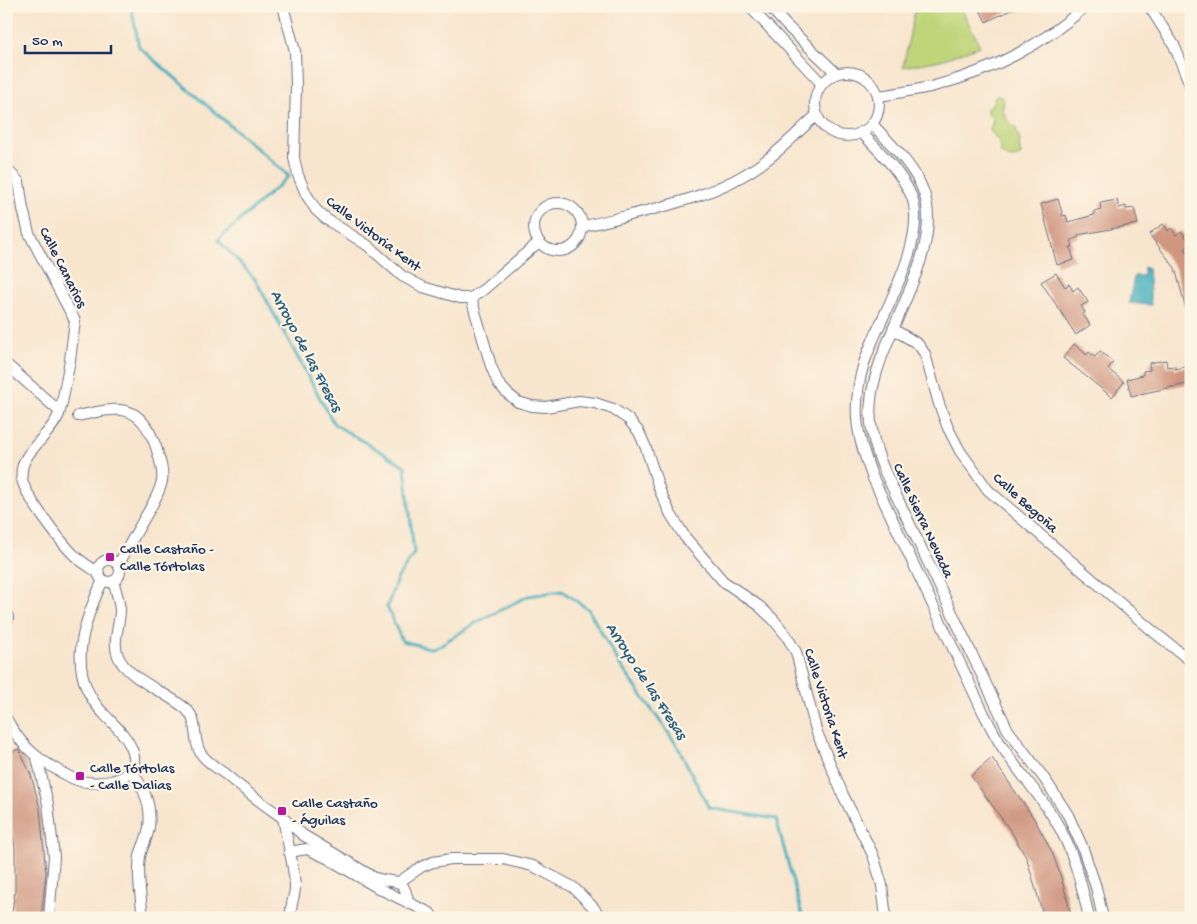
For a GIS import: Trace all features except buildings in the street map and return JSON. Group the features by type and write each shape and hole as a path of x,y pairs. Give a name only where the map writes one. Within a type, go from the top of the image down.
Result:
{"street":[{"name":"Calle Victoria Kent","path":"283,6 295,51 294,158 298,175 316,210 326,219 367,245 402,276 442,294 470,298 498,383 518,402 546,407 579,401 595,403 613,409 628,419 639,432 660,491 670,513 686,537 723,581 759,606 773,619 786,635 796,652 816,730 873,855 882,885 886,918"},
{"path":"749,6 822,84"},
{"path":"769,6 836,73"},
{"path":"878,96 937,85 981,72 1038,43 1064,26 1086,6"},
{"path":"1149,6 1174,44 1191,86"},
{"path":"836,73 860,74 871,82 878,96 880,102 877,116 872,124 861,132 847,136 832,132 823,126 817,115 816,94 822,84 836,73"},
{"path":"582,227 717,190 766,161 817,115"},
{"name":"Calle Sierra Nevada","path":"872,124 917,177 924,193 928,210 928,232 923,254 881,355 874,380 870,402 871,426 875,446 884,470 1008,730 1046,781 1068,815 1082,846 1096,887 1103,918"},
{"name":"Calle Sierra Nevada","path":"861,132 904,183 911,196 915,221 911,250 868,351 860,378 857,402 857,427 862,449 872,476 984,714 1004,750 1035,789 1056,822 1070,852 1083,890 1089,918"},
{"name":"Calle Canarios","path":"6,168 19,182 29,234 75,321 70,360 59,414"},
{"path":"553,204 560,204 573,209 578,214 582,227 578,241 566,250 552,250 539,242 534,230 537,216 541,211 553,204"},
{"path":"470,298 483,290 539,242"},
{"name":"Calle Begoña","path":"893,329 918,344 925,354 948,428 960,451 988,490 1154,632 1191,661"},
{"path":"6,364 58,410 59,414 51,428 25,460 21,470 26,490 62,542 85,564 105,578 118,576 118,565 158,495 162,479 159,457 152,437 141,418 127,410 112,409 78,416"},
{"path":"118,565 112,561 105,561 100,565 105,578 118,595 120,612 116,644 117,655 123,664 141,680 188,711 194,721 200,751 208,761 249,795 283,818 303,835 375,878 399,882 407,892 409,904"},
{"path":"6,718 37,758 76,781 93,784 116,780 130,770 134,760 130,743 98,707 86,690 81,671 81,646 85,622 105,578"},
{"path":"6,613 8,617 6,629"},
{"path":"37,758 48,804 54,857 49,918"},
{"path":"130,770 139,781 149,802 149,828 140,856 139,885 143,918"},
{"path":"283,818 295,890 290,912 291,918"},
{"path":"289,852 307,849 314,852 409,904 430,913 433,918"},
{"path":"399,882 421,867 434,862 451,859 503,859 533,866 573,887 594,907 601,918"}],"green space":[{"path":"898,6 960,6 980,46 941,60 903,67 915,9 899,8"},
{"path":"995,97 1002,98 1004,103 1002,109 1007,120 1015,127 1020,140 1021,155 1015,158 1001,153 998,140 990,131 993,120 987,114 987,108 991,106"}],"water":[{"path":"1144,267 1148,268 1151,305 1129,303 1134,276 1143,276"}],"waterway":[{"name":"Arroyo de las Fresas","path":"131,6 139,47 289,176 218,240 255,279 334,424 405,466 414,553 397,579 387,607 402,641 434,649 477,622 528,596 562,591 588,609 620,665 677,745 709,808 776,819 803,918"}],"place":[{"name":"Calle Castaño - Calle Tórtolas","path":"110,557"},
{"name":"Calle Tórtolas - Calle Dalias","path":"80,776"},
{"name":"Calle Castaño - Águilas","path":"282,811"}]}
